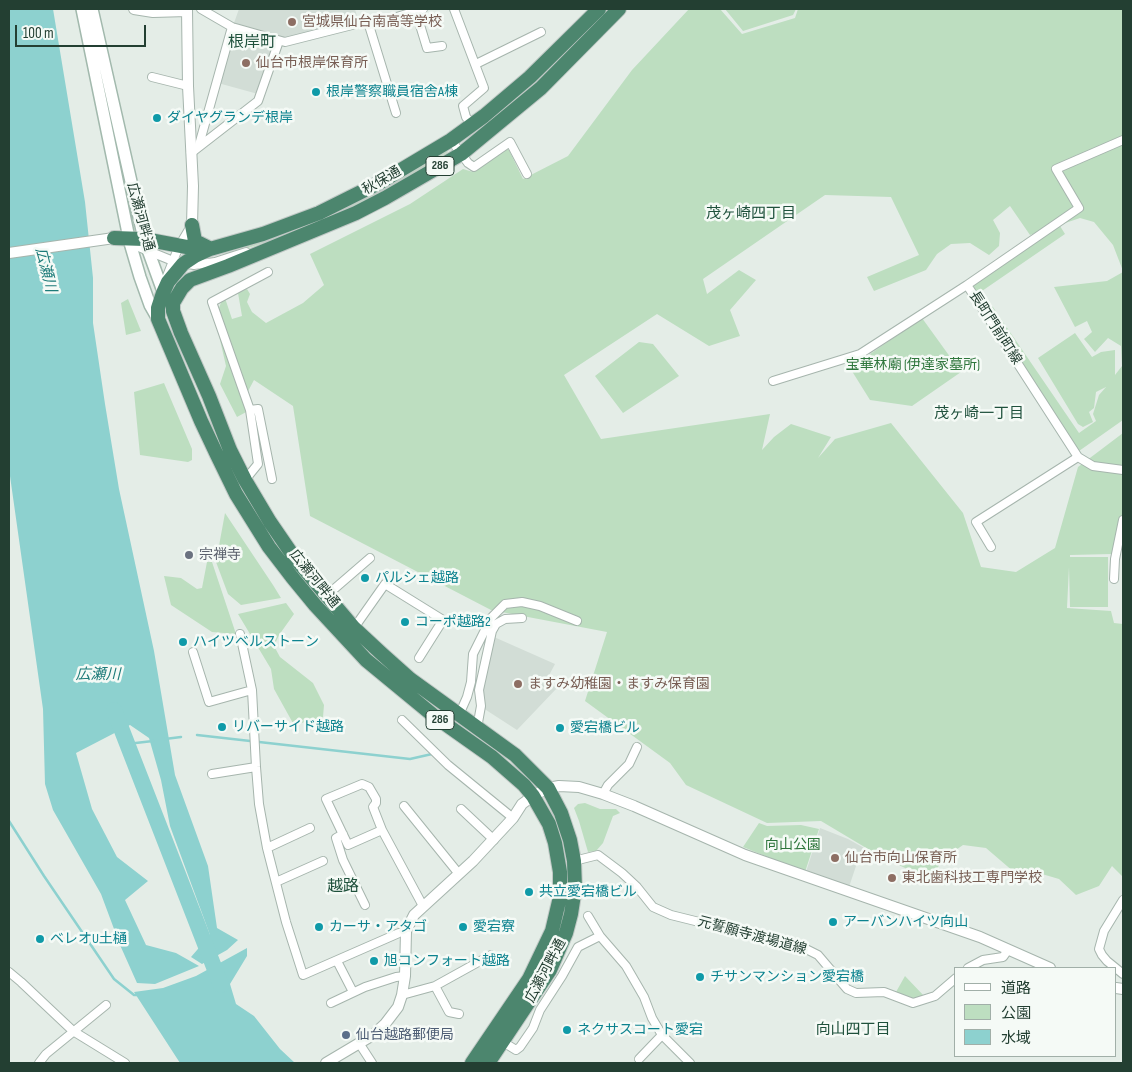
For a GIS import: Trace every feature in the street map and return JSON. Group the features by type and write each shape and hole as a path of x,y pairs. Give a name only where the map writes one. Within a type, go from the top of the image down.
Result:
{"highway":[{"name":"秋保通","path":"158,319 158,308 163,293 178,262 210,249 272,231 319,212 379,183 451,140 530,77 599,9"},
{"name":"秋保通","path":"173,311 176,295 190,280 324,227 363,209 461,154 541,88 619,9"},
{"path":"192,225 195,242 210,249"},
{"path":"121,239 146,245 210,249"},
{"name":"広瀬河畔通","path":"173,311 230,450 270,522 294,557 354,628 410,679 515,755 548,788 561,814 570,840 574,861 575,888 571,914 559,952 504,1042 479,1060"},
{"name":"広瀬河畔通","path":"158,319 200,421 236,494 292,577 366,660 434,716 503,766 533,796 549,824 558,856 560,872 560,897 556,919 547,944 529,979 479,1060"}],"main road":[{"name":"広瀬河畔通","path":"82,9 121,239 158,319"},
{"name":"広瀬河畔通","path":"92,9 146,245 163,293 173,311"}],"street":[{"path":"134,9 153,12 187,10 188,86 195,149 193,219 192,225 179,246 178,262"},
{"path":"201,9 232,27 285,42 419,10 427,48 442,46"},
{"path":"454,9 484,88 463,106 466,117 472,125"},
{"path":"368,22 396,114"},
{"path":"195,149 232,27"},
{"path":"476,64 541,32"},
{"path":"195,149 258,101 279,41"},
{"path":"152,77 188,86"},
{"path":"451,140 474,167 510,142 527,174"},
{"name":"長町門前町線","path":"1078,457 967,285 1079,208 1056,169 1123,140"},
{"path":"9,253 121,239"},
{"path":"146,245 178,262 201,265 258,248 270,249"},
{"path":"245,480 258,464 250,410 212,302 268,272"},
{"path":"773,381 860,354 967,285"},
{"path":"250,410 258,409 272,478"},
{"path":"991,547 976,522 1078,457 1093,466 1123,470"},
{"path":"1114,579 1123,520"},
{"path":"326,596 370,558"},
{"path":"354,628 386,584 443,620 419,658"},
{"path":"459,715 471,682 473,654 491,618 504,604 522,602 540,606 577,622"},
{"path":"477,728 481,706 479,690 492,631 496,624 505,619 522,618"},
{"path":"240,634 252,690 253,743 259,804 267,848 286,922 303,975 399,932 406,931"},
{"path":"193,652 209,702 252,690"},
{"path":"402,720 448,765 513,818"},
{"path":"602,794 608,785 629,764 637,747"},
{"path":"212,774 256,767"},
{"path":"382,830 348,846 326,799 362,784 369,787 376,799 373,807 382,830 423,906"},
{"path":"326,1063 373,1035 385,1024 398,1007 405,976 406,931 414,914 494,840 522,804 548,788 559,786 578,787 602,794 634,806 745,855 980,937 1048,967"},
{"path":"404,806 459,874"},
{"path":"461,809 494,840"},
{"path":"267,848 310,828"},
{"path":"343,834 336,838 343,860 365,905"},
{"name":"元誓願寺渡場道線","path":"574,861 598,855 637,887 653,907 671,915 804,948 818,955 846,990 856,993 884,992 913,1003 934,996 954,979"},
{"path":"276,882 323,861"},
{"path":"1114,967 1107,961 1099,949 1104,931 1123,900"},
{"path":"588,916 600,936 626,966 644,997 652,1018 662,1035 690,1063"},
{"path":"504,1042 516,1050 520,1047 533,1028 540,1010 578,947 600,936"},
{"path":"970,967 983,960 1003,957 1008,950"},
{"path":"402,995 435,986 491,955"},
{"path":"337,961 353,992"},
{"path":"9,972 73,1031 125,1063"},
{"path":"331,1003 353,992 396,977 405,976"},
{"path":"435,986 449,1012 459,1014"},
{"path":"39,1063 46,1054 106,1005"},
{"path":"639,1059 662,1035"},
{"path":"358,1043 372,1063"}],"shaded area":[{"name":"宮城県仙台南高等学校","path":"239,9 355,9 358,20 284,38 234,23"},
{"name":"仙台市根岸保育所","path":"239,33 274,43 258,94 218,83 232,35"},
{"name":"ますみ幼稚園・ますみ保育園","path":"494,637 555,664 546,681 557,688 517,730 483,708 482,692"},
{"name":"仙台市向山保育所","path":"820,828 848,839 882,858 879,864 859,857 849,887 806,872"}],"green space":[{"path":"689,9 720,9 742,34 795,18 798,9 1123,9 1123,271 1113,245 1094,222 1080,218 1030,235 1010,206 993,220 1000,233 999,246 989,255 970,243 951,244 937,254 926,270 874,291 867,277 919,255 891,197 825,195 703,279 707,294 739,270 756,280 730,310 740,336 709,346 657,314 564,375 601,439 770,414 762,450 774,437 791,424 831,437 818,458 835,439 891,423 963,513 981,567 1016,572 1055,548 1078,467 1123,433 1123,514 1119,518 1112,554 1070,555 1070,557 1108,557 1108,607 1070,607 1069,567 1067,608 1111,611 1114,623 1123,624 1123,877 1112,866 1099,886 1076,895 1059,879 1025,869 1014,872 986,848 963,845 943,859 930,880 878,855 821,821 767,823 686,785 670,763 585,701 607,632 491,610 310,516 293,406 254,380 246,395 248,411 237,417 220,384 226,366 215,318 224,295 232,319 242,316 238,293 247,289 250,294 247,302 252,312 266,323 303,303 324,285 310,254 410,204 463,169 473,172 504,149 509,150 523,179 568,156 632,70"},
{"path":"725,9 796,9 793,15 743,31"},
{"path":"446,150 448,152 408,177 350,208 275,239 224,256 223,254 319,220 405,176"},
{"path":"1060,226 1065,234 982,291 1079,433 1096,421 1093,414 1099,395 1106,387 1096,392 1094,408 1089,412 1093,422 1083,427 1078,424 1038,358 1075,333 1092,357 1101,352 1115,350 1115,375 1122,366 1121,346 1108,338 1095,352 1084,339 1092,332 1087,321 1075,327 1054,287 1107,281 1123,272 1123,420 1079,451 973,286"},
{"path":"128,299 141,331 126,335 121,303"},
{"name":"宝華林廟 (伊達家墓所)","path":"922,318 961,372 912,406 870,400 850,368"},
{"path":"639,342 653,344 679,376 623,413 595,376"},
{"path":"164,383 192,449 192,460 188,462 140,455 134,392"},
{"path":"225,513 281,598 241,605 228,594 216,562"},
{"path":"207,562 212,562 236,634 212,632 171,605 164,576 181,578 197,589 202,588"},
{"path":"286,603 294,614 279,635 274,646 280,657 313,683 324,705 323,717 294,725 274,689 271,669 238,614"},
{"path":"585,803 600,809 616,809 620,813 613,816 603,843 596,851 588,852 574,808 578,804"},
{"name":"向山公園","path":"759,823 767,826 801,825 819,829 805,872 743,847"},
{"path":"905,976 925,997 912,999 896,992"}],"water":[{"name":"広瀬川","path":"9,9 53,9 85,202 93,278 93,323 105,404 119,489 154,651 175,775 208,866 217,928 238,940 227,950 202,964 191,957 210,935 170,826 161,780 149,738 130,725 76,753 92,809 117,857 148,881 125,900 146,945 176,953 199,966 155,984 137,983 120,945 101,894 53,810 45,784 43,709 9,469"},
{"path":"247,948 247,956 230,984 236,1004 254,1016 280,1049 295,1063 180,1063 134,992 163,988 196,976"}],"waterway":[{"name":"広瀬川","path":"114,710 221,985"},
{"path":"197,735 410,759 432,754"},
{"path":"165,739 181,737"},
{"path":"127,744 153,741"},
{"path":"9,821 114,979 134,995 139,995"}],"place":[{"name":"宮城県仙台南高等学校","path":"292,22"},
{"name":"仙台市根岸保育所","path":"246,63"},
{"name":"根岸警察職員宿舎A棟","path":"316,92"},
{"name":"ダイヤグランデ根岸","path":"157,118"},
{"name":"宗禅寺","path":"189,555"},
{"name":"パルシェ越路","path":"365,578"},
{"name":"コーポ越路2","path":"405,622"},
{"name":"ハイツベルストーン","path":"183,642"},
{"name":"ますみ幼稚園・ますみ保育園","path":"518,684"},
{"name":"リバーサイド越路","path":"222,727"},
{"name":"愛宕橋ビル","path":"560,728"},
{"name":"仙台市向山保育所","path":"835,858"},
{"name":"東北歯科技工専門学校","path":"892,878"},
{"name":"共立愛宕橋ビル","path":"529,892"},
{"name":"アーバンハイツ向山","path":"833,922"},
{"name":"カーサ・アタゴ","path":"319,927"},
{"name":"愛宕寮","path":"463,927"},
{"name":"ベレオU土樋","path":"40,939"},
{"name":"旭コンフォート越路","path":"374,961"},
{"name":"チサンマンション愛宕橋","path":"700,977"},
{"name":"ネクサスコート愛宕","path":"567,1030"},
{"name":"仙台越路郵便局","path":"346,1035"}],"district":[{"name":"根岸町","path":"252,43"},
{"name":"茂ヶ崎四丁目","path":"751,214"},
{"name":"茂ヶ崎一丁目","path":"979,414"},
{"name":"越路","path":"343,887"},
{"name":"向山四丁目","path":"853,1030"}]}
